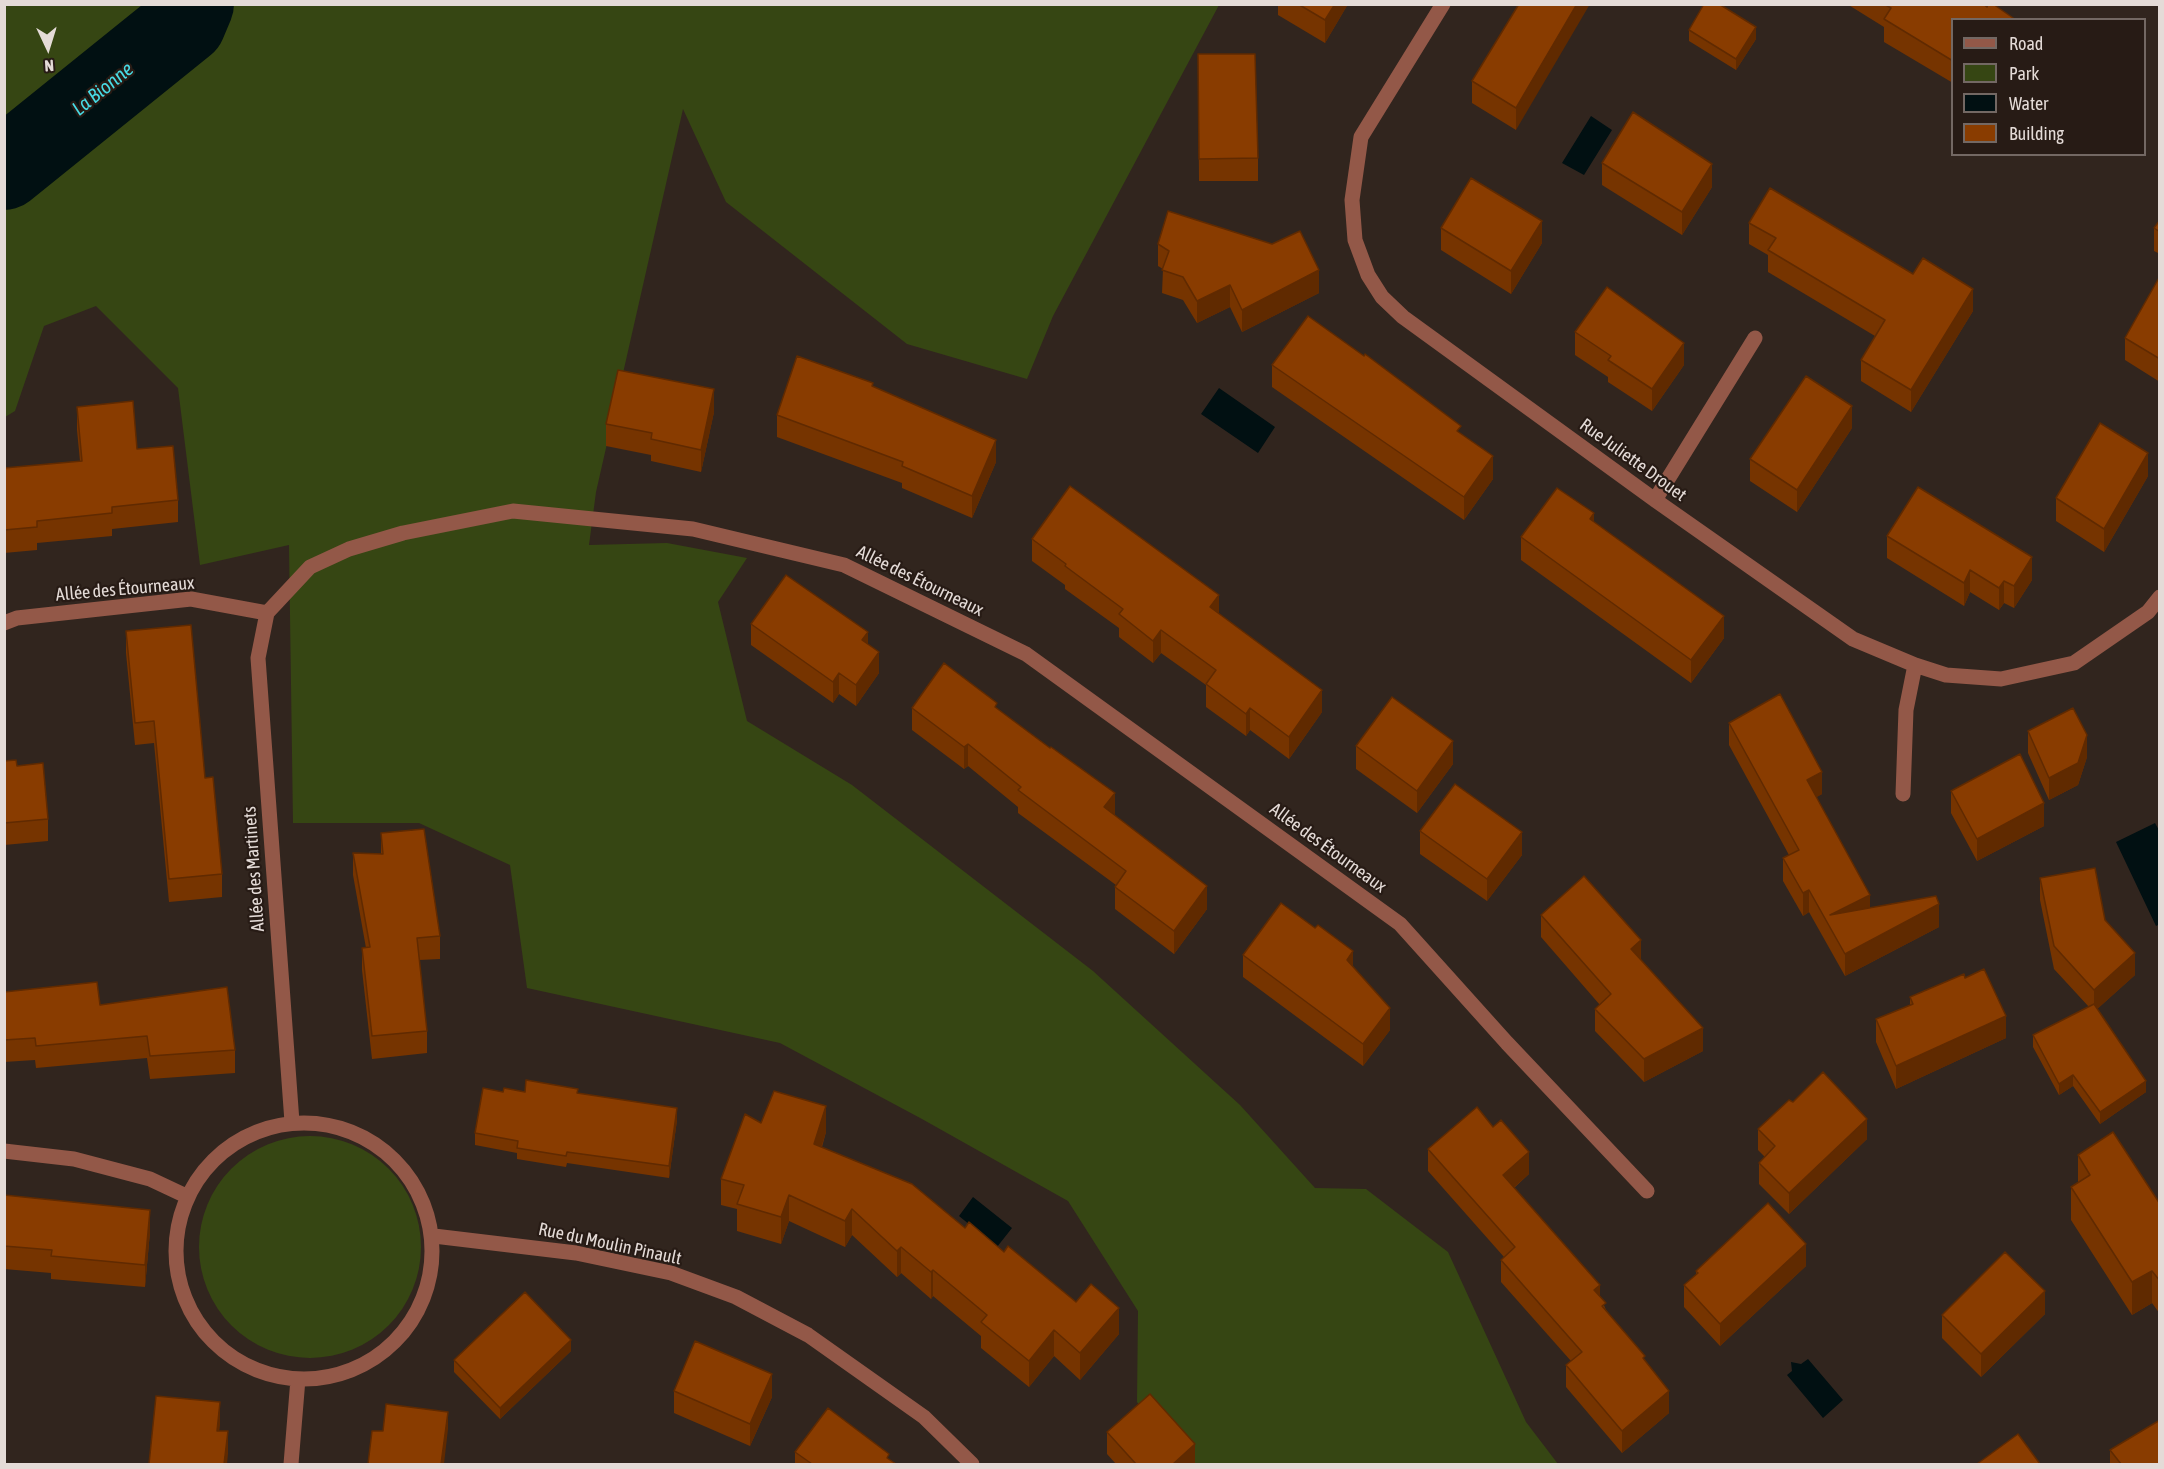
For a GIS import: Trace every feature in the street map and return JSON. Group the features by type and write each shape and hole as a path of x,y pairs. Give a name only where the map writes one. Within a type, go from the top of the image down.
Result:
{"street":[{"name":"Rue Juliette Drouet","path":"1443,4 1361,137 1352,200 1355,240 1368,275 1382,297 1403,317 1654,500 1853,639 1915,665 1946,675 2001,679 2074,663 2148,612 2160,597"},
{"path":"1654,500 1755,338"},
{"name":"Allée des Étourneaux","path":"4,623 17,618 191,599 267,613 310,567 349,549 403,533 513,511 693,529 844,565 1026,654 1400,924 1647,1191"},
{"name":"Allée des Martinets","path":"267,613 258,658 292,1122"},
{"path":"1903,794 1906,710 1915,665"},
{"path":"292,1122 335,1125 370,1140 401,1165 422,1198 434,1236 433,1273 421,1307 399,1338 368,1361 334,1377 298,1379 257,1370 219,1349 195,1317 178,1277 174,1239 184,1195 204,1170 227,1150 257,1134 292,1122"},
{"path":"4,1151 74,1159 150,1179 184,1195"},
{"name":"Rue du Moulin Pinault","path":"434,1236 576,1252 671,1273 736,1297 808,1335 924,1416 972,1464"},
{"path":"291,1464 298,1379"}],"green space":[{"path":"5,5 1219,5 1053,316 1027,379 907,344 726,202 683,109 596,492 589,545 667,543 747,558 718,602 747,721 852,785 1093,971 1240,1105 1315,1188 1366,1189 1448,1252 1526,1422 1558,1464 1182,1464 1137,1402 1138,1311 1068,1201 780,1043 527,988 510,865 419,823 293,823 289,545 200,565 178,388 96,306 44,326 15,411 5,417"},
{"path":"310,1136 332,1138 362,1149 380,1161 396,1177 408,1195 416,1215 421,1247 419,1269 408,1299 396,1317 380,1333 362,1345 342,1353 310,1358 288,1356 258,1345 240,1333 224,1317 212,1299 204,1279 199,1247 201,1225 212,1195 224,1177 240,1161 258,1149 278,1141"}],"water":[{"path":"1591,116 1612,130 1584,175 1562,163"},
{"path":"1219,388 1275,427 1258,453 1201,414"},
{"path":"2155,823 2160,832 2160,924 2156,926 2116,842"},
{"path":"973,1197 1012,1228 997,1247 959,1216"},
{"path":"1808,1359 1843,1400 1823,1418 1787,1375 1792,1371 1791,1362 1801,1364"}],"building":[{"path":"1298,4 1335,4 1325,20"},
{"path":"1519,4 1577,4 1516,108 1472,81"},
{"path":"1704,4 1719,4 1756,27 1736,59 1689,30"},
{"path":"1884,4 1983,4 1987,7 1988,4 1993,4 2013,18 1951,18 1951,60 1884,19 1891,8"},
{"path":"1198,54 1255,54 1258,158 1199,159"},
{"path":"1633,112 1712,164 1682,212 1602,163"},
{"path":"1471,178 1542,221 1511,271 1441,228"},
{"path":"1770,188 1913,274 1923,258 1973,289 1911,390 1861,360 1885,320 1768,250 1776,238 1749,223"},
{"path":"1168,211 1272,244 1300,231 1319,270 1242,310 1230,285 1197,301 1183,277 1162,270 1169,251 1158,244"},
{"path":"2160,220 2160,232 2154,228"},
{"path":"2160,276 2160,359 2125,338"},
{"path":"1607,287 1684,343 1652,389 1608,360 1611,356 1575,332"},
{"path":"1308,316 1364,356 1365,354 1461,426 1457,431 1493,456 1464,497 1272,365"},
{"path":"797,356 873,383 872,386 996,440 972,496 902,466 903,462 777,415"},
{"path":"618,370 714,389 701,450 651,439 652,433 606,424"},
{"path":"1806,376 1852,406 1797,490 1750,459"},
{"path":"133,401 137,449 173,446 178,500 112,507 112,513 37,521 37,527 4,530 4,468 82,461 77,407"},
{"path":"2100,423 2148,453 2104,529 2056,498"},
{"path":"1070,486 1219,595 1210,607 1322,690 1289,737 1250,708 1246,714 1206,684 1216,670 1161,630 1153,641 1119,614 1123,609 1032,539"},
{"path":"1918,487 2032,557 2014,586 2004,581 1999,588 1970,570 1964,583 1887,536"},
{"path":"1557,488 1594,513 1590,519 1724,616 1691,660 1521,537"},
{"path":"786,575 868,632 862,640 879,652 856,685 839,673 833,682 751,624"},
{"path":"191,625 205,778 213,777 222,874 169,879 154,721 135,723 126,631"},
{"path":"944,663 997,703 995,707 1115,793 1104,807 1207,886 1174,931 1115,887 1126,871 1018,790 1021,787 968,744 964,747 912,708"},
{"path":"1780,694 1822,772 1807,780 1870,895 1830,915 1936,896 1939,904 1845,954 1809,890 1803,893 1783,858 1799,850 1729,723"},
{"path":"1392,697 1453,741 1417,791 1356,746"},
{"path":"2073,708 2087,735 2078,763 2049,778 2028,731"},
{"path":"2020,754 2044,803 1977,839 1951,791"},
{"path":"16,760 17,766 43,763 48,819 4,823 4,761"},
{"path":"1455,784 1522,832 1487,879 1420,831"},
{"path":"424,829 440,936 417,938 427,1031 372,1036 362,948 370,947 353,853 383,854 381,833"},
{"path":"2095,868 2105,920 2135,953 2094,990 2054,946 2040,878"},
{"path":"1584,876 1641,940 1631,949 1703,1028 1644,1059 1595,1009 1611,994 1541,915"},
{"path":"1281,903 1315,928 1318,925 1353,951 1347,960 1390,1008 1363,1044 1243,955"},
{"path":"1984,969 2006,1016 1896,1066 1876,1019 1913,1004 1910,997 1964,974 1965,978"},
{"path":"97,982 100,1005 227,987 235,1050 150,1056 147,1036 36,1046 35,1038 4,1040 4,992"},
{"path":"2094,1004 2146,1081 2100,1112 2073,1075 2059,1084 2033,1035"},
{"path":"1823,1072 1867,1119 1789,1193 1759,1163 1775,1146 1758,1129 1789,1100 1793,1102"},
{"path":"526,1080 578,1089 577,1093 677,1108 669,1166 567,1152 566,1156 517,1148 518,1141 475,1133 483,1088 503,1092 504,1088 525,1092"},
{"path":"774,1091 826,1106 814,1144 912,1184 965,1228 969,1222 1004,1252 1008,1246 1076,1302 1091,1284 1119,1308 1080,1353 1054,1330 1029,1361 981,1322 987,1315 933,1270 931,1272 901,1247 897,1251 852,1209 845,1221 789,1195 781,1217 737,1204 744,1185 721,1179 745,1114 761,1123"},
{"path":"1477,1107 1493,1127 1501,1120 1529,1152 1503,1175 1600,1285 1594,1290 1606,1303 1602,1306 1645,1356 1643,1358 1669,1391 1622,1431 1566,1365 1582,1352 1501,1260 1515,1247 1428,1149"},
{"path":"2113,1132 2160,1204 2160,1281 2152,1271 2132,1282 2071,1187 2090,1175 2078,1155"},
{"path":"4,1195 150,1210 145,1265 51,1256 52,1250 4,1246"},
{"path":"1768,1203 1806,1244 1720,1324 1684,1285"},
{"path":"2005,1252 2045,1291 1981,1354 1942,1315"},
{"path":"525,1292 571,1340 500,1408 454,1360"},
{"path":"695,1341 772,1374 750,1424 674,1391"},
{"path":"1150,1394 1195,1444 1173,1464 1136,1464 1107,1432"},
{"path":"156,1396 220,1402 217,1431 228,1431 224,1464 149,1464"},
{"path":"386,1404 448,1412 441,1464 368,1464 372,1431 383,1431"},
{"path":"828,1408 889,1454 887,1458 896,1464 812,1464 795,1452"},
{"path":"2160,1420 2160,1464 2121,1464 2110,1450"},
{"path":"2018,1434 2040,1464 1977,1464"}],"waterway":[{"name":"La Bionne","path":"4,169 185,23 193,4"}]}
